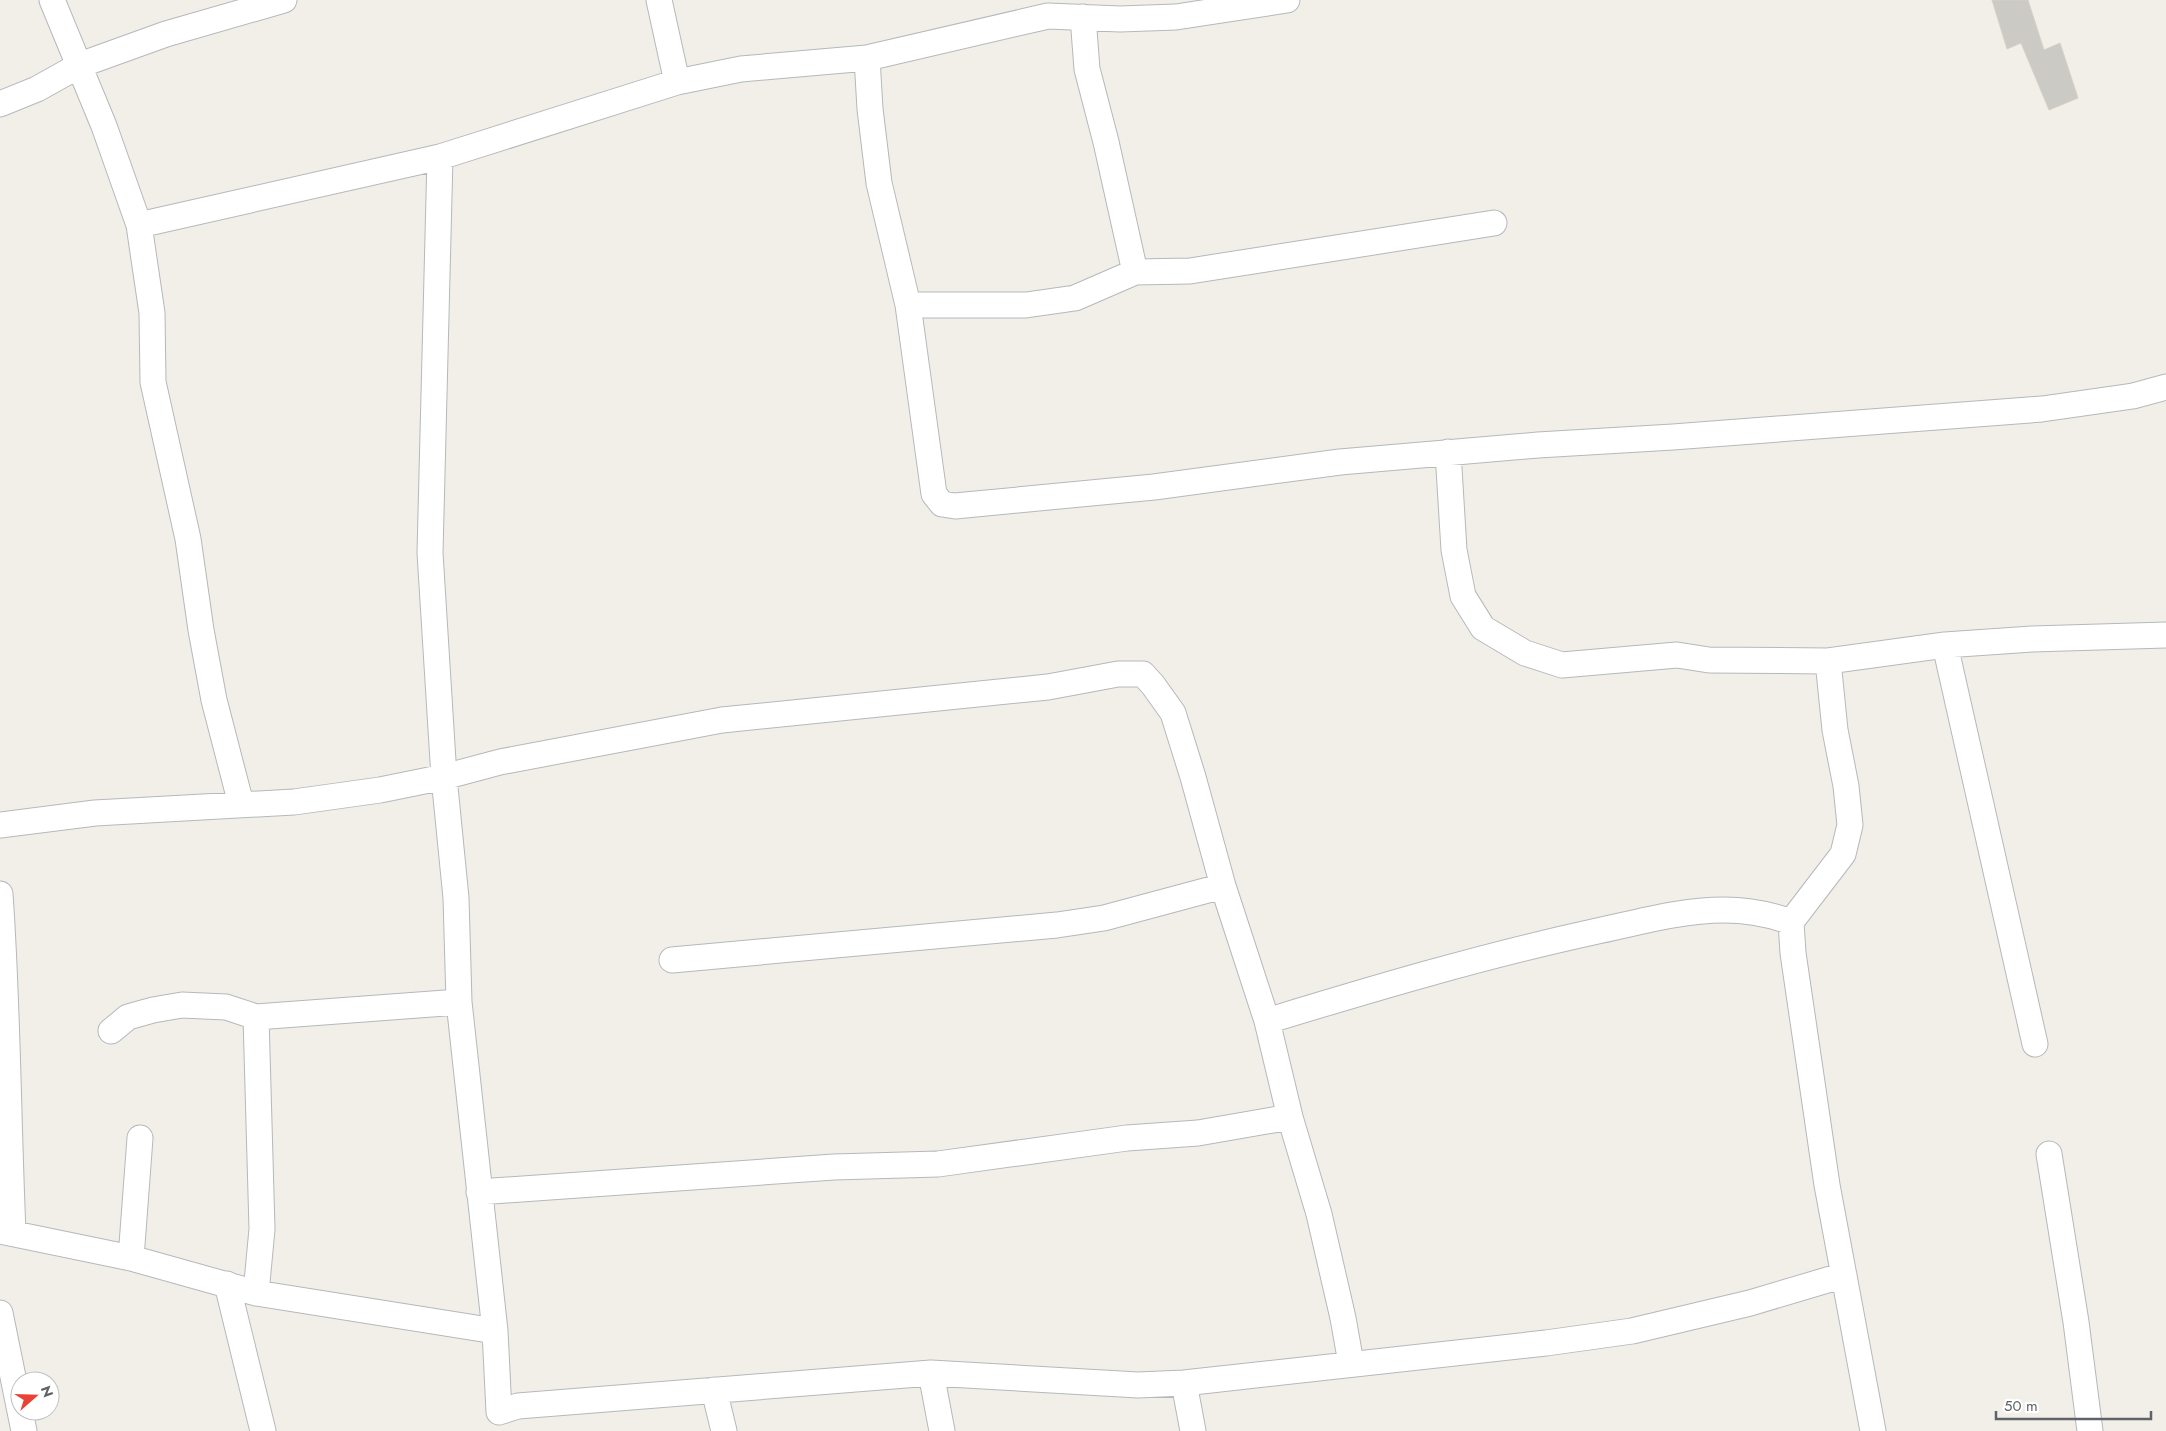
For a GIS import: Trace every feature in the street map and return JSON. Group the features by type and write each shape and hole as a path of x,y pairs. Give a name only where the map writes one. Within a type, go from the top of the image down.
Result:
{"street":[{"path":"52,0 104,126 139,225 152,313 153,382 188,539 200,630 214,700 241,804"},
{"path":"0,104 37,89 80,65 166,34 284,0"},
{"path":"659,0 677,82"},
{"path":"139,225 440,157 677,82 741,69 867,58 1048,16 1120,19 1176,17 1287,0"},
{"path":"1083,17 1087,69 1106,142 1135,272"},
{"path":"867,58 870,110 879,184 908,305 934,494 942,504 955,506 1154,487 1340,462 1448,452 1672,438 2042,409 2133,396 2166,387"},
{"path":"440,157 430,553 444,777 456,898 459,1002 494,1331 500,1421"},
{"path":"908,305 1026,305 1075,298 1135,272 1190,271 1494,223"},
{"path":"1448,452 1454,550 1463,596 1483,628 1524,654 1562,666 1677,655 1709,660 1828,660 1945,645 2032,639 2166,635"},
{"path":"1945,645 2035,1044"},
{"path":"1828,660 1832,714 1846,786 1850,825 1843,854 1791,922 1793,953 1810,1060 1817,1123 1873,1431"},
{"path":"0,825 94,813 294,802 380,790 444,777 500,762 722,720 1048,688 1118,674 1143,674 1172,713 1193,777 1222,886 1267,1020 1290,1116 1319,1214 1343,1318 1351,1363"},
{"path":"672,960 1057,925 1104,918 1222,886"},
{"path":"0,894 6,1056 6,1231 131,1258 256,1292 494,1331"},
{"path":"1267,1020 1446,968 1548,942 1658,918 1693,912 1725,910 1765,913 1791,922"},
{"path":"111,1030 128,1017 182,1005 226,1007 256,1017 459,1002"},
{"path":"256,1017 262,1230 256,1292"},
{"path":"479,1192 834,1167 938,1164 1127,1138 1198,1133 1290,1116"},
{"path":"131,1258 140,1138"},
{"path":"2049,1154 2076,1322 2090,1431"},
{"path":"500,1421 518,1406 931,1372 1138,1385 1184,1383 1351,1363 1546,1343 1632,1331 1750,1303 1844,1274"},
{"path":"227,1284 263,1431"},
{"path":"0,1313 24,1431"},
{"path":"931,1372 942,1431"},
{"path":"1184,1383 1193,1431"},
{"path":"714,1390 724,1431"}],"building":[{"path":"1992,0 2028,0 2044,50 2060,43 2078,98 2049,110 2021,43 2007,49"}]}
